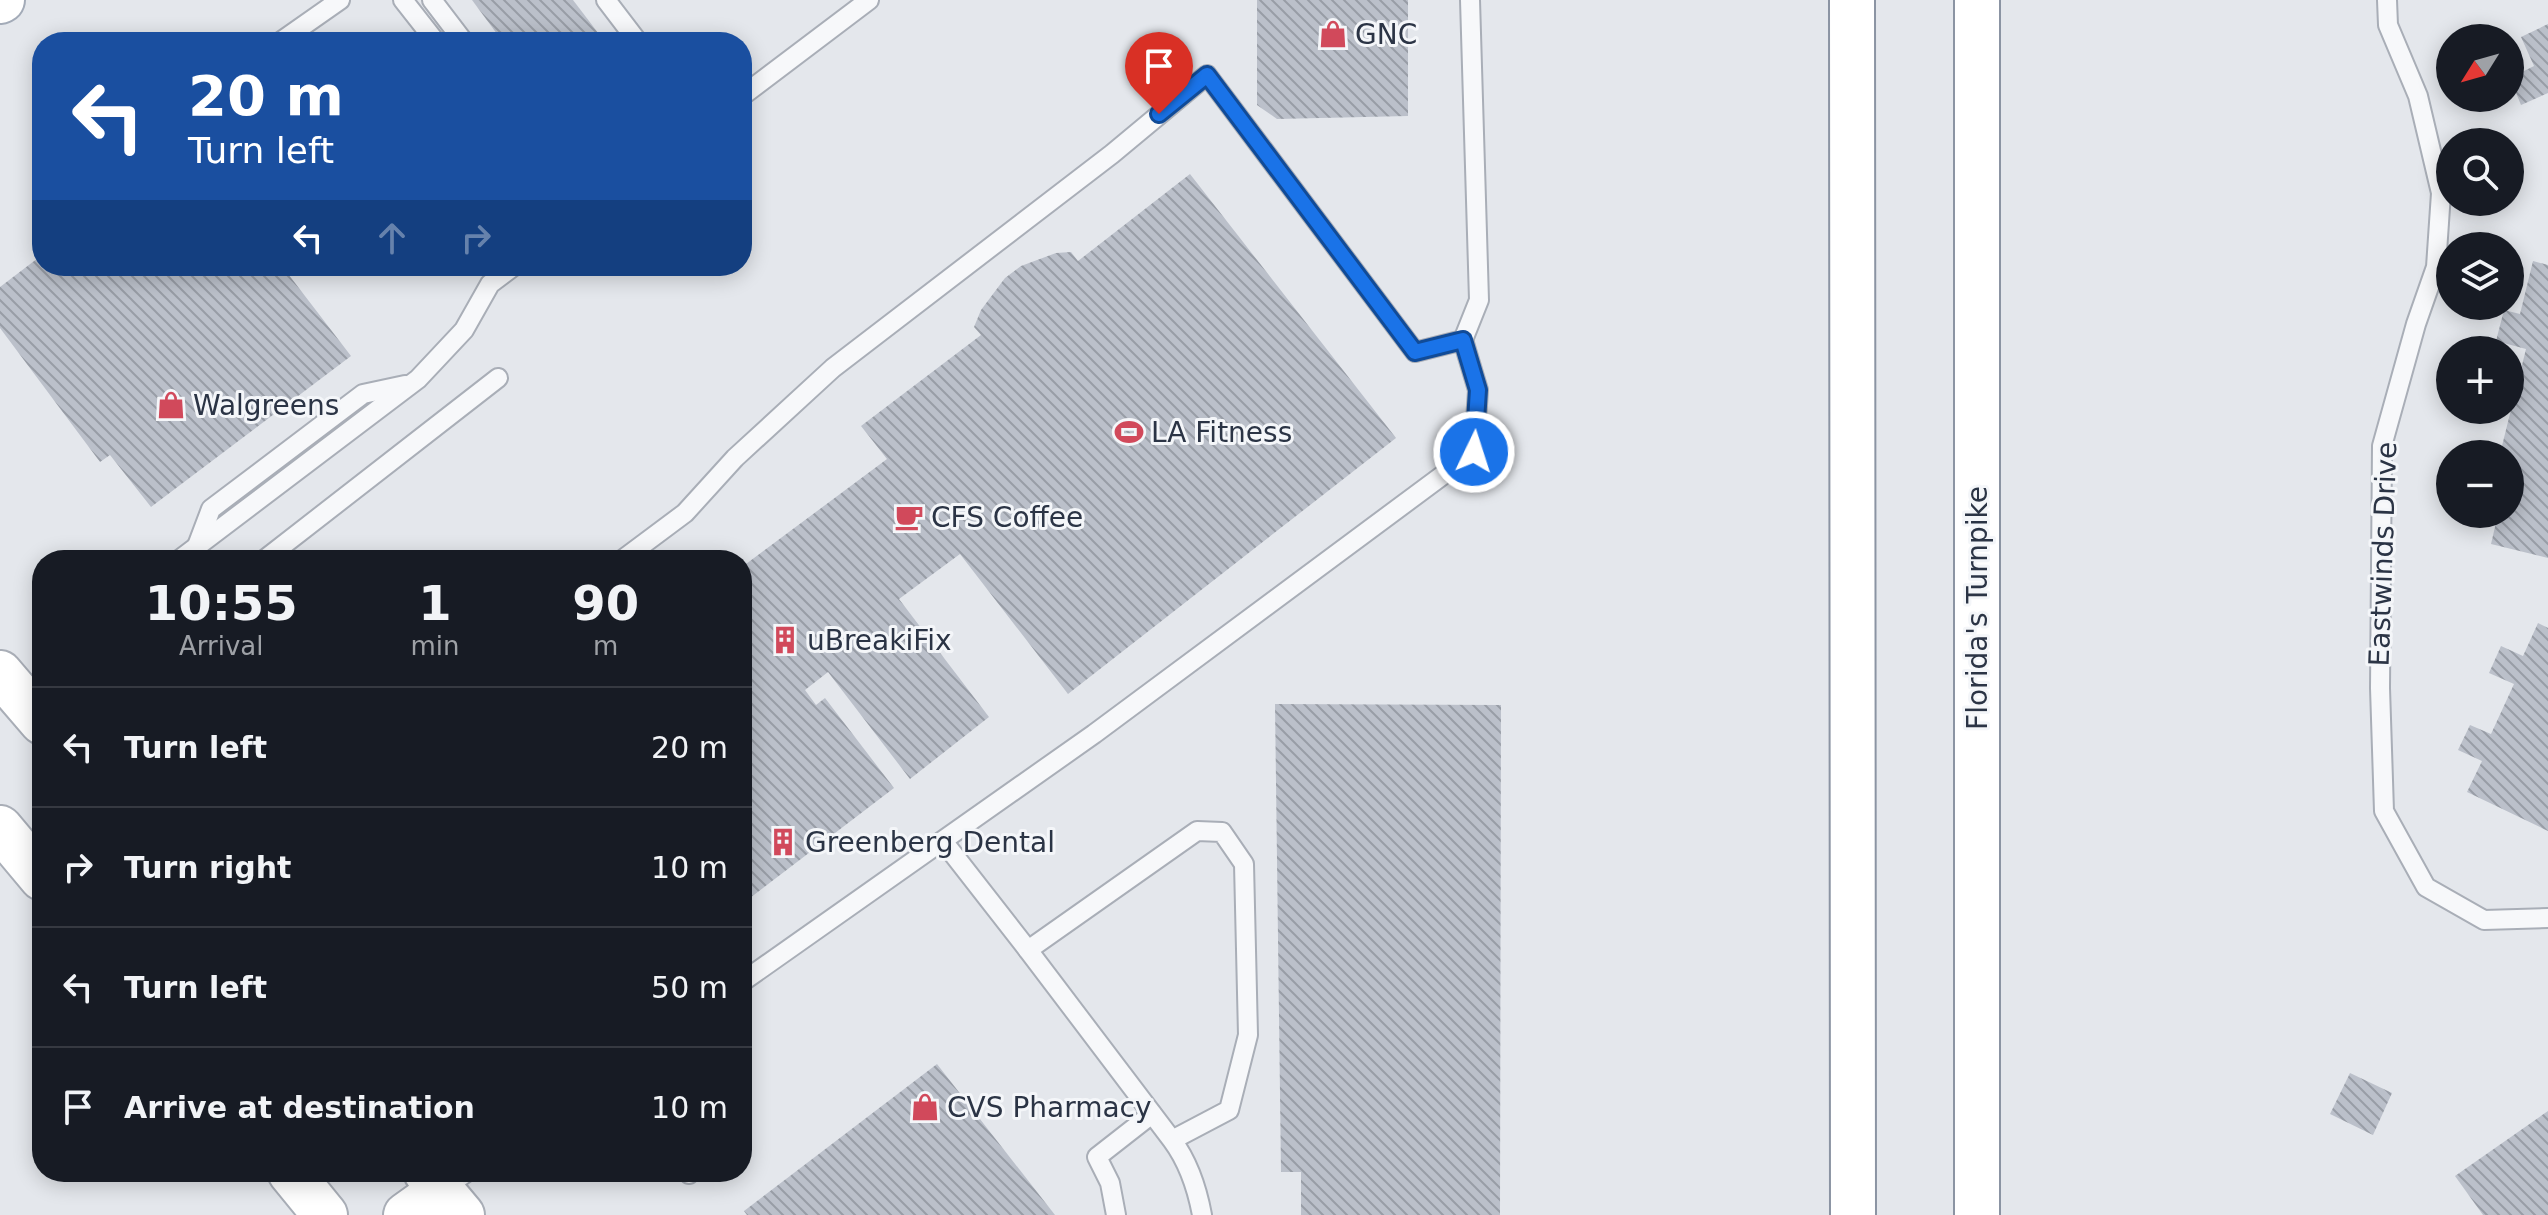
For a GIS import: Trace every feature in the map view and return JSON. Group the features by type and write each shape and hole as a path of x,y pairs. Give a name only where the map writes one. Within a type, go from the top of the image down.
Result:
{"main road":[{"path":"1852,0 1853,1215"},
{"name":"Florida's Turnpike","path":"1977,0 1977,1215"},
{"path":"0,673 32,710"},
{"path":"0,828 32,866"},
{"path":"298,1182 325,1215"},
{"path":"406,1215 449,1187"}],"lane":[{"path":"294,32 340,0"},
{"path":"403,0 428,32"},
{"path":"432,0 456,32"},
{"path":"606,0 630,32"},
{"path":"752,88 869,0"},
{"path":"752,975 1094,734 1474,452 1478,390 1463,340 1479,300 1470,0"},
{"name":"Eastwinds Drive","path":"2387,0 2388,25 2418,96 2441,193 2436,267 2416,324 2382,446 2380,688 2384,811 2426,887 2484,920 2548,918"},
{"path":"635,550 685,513 735,458 833,368 1112,154 1207,75 1415,352 1463,340"},
{"path":"192,550 410,384 464,330 490,284 501,276"},
{"path":"277,550 498,378"},
{"path":"1028,950 1197,831 1222,832 1244,864 1248,1035 1229,1110 1172,1140"},
{"path":"943,841 1172,1140 1197,1187 1202,1215"},
{"path":"1116,1215 1110,1183 1097,1157 1152,1114"}],"building":[{"path":"472,0 573,0 597,32 496,32"},
{"path":"1257,0 1408,0 1408,116 1277,119 1257,105"},
{"path":"2548,24 2548,93 2524,104 2524,71 2534,66 2524,44 2524,36"},
{"name":"LA Fitness","path":"1190,174 1396,438 1068,694 960,554 899,599 989,717 910,779 828,672 805,690 816,705 825,698 894,788 752,896 752,560 887,459 861,426 981,335 974,327 981,310 1005,278 1021,266 1056,253 1071,252 1078,261"},
{"path":"2533,261 2548,265 2548,558 2491,544 2495,528 2524,528 2524,440 2503,440 2507,424 2524,424 2526,349 2524,336 2497,336 2501,320 2524,320 2524,298"},
{"name":"Walgreens","path":"32,263 32,276 290,276 351,356 151,507 110,455 100,462 0,328 0,287"},
{"path":"2538,623 2548,628 2548,831 2467,792 2482,761 2458,750 2470,725 2491,734 2514,684 2489,673 2501,646 2523,656"},
{"path":"1275,704 1501,705 1500,1215 1301,1215 1301,1172 1281,1172"},
{"name":"CVS Pharmacy","path":"937,1064 1055,1215 747,1215 744,1211"},
{"path":"2350,1073 2392,1093 2373,1135 2330,1114"},
{"path":"2548,1111 2548,1215 2483,1215 2455,1176"}],"place":[{"name":"GNC","path":"1333,34"},
{"name":"Walgreens","path":"171,405"},
{"name":"LA Fitness","path":"1129,432"},
{"name":"CFS Coffee","path":"909,517"},
{"name":"uBreakiFix","path":"785,640"},
{"name":"Greenberg Dental","path":"783,842"},
{"name":"CVS Pharmacy","path":"925,1107"}],"route":[{"path":"1159,114 1207,75 1415,352 1463,340 1478,390 1474,452"}]}
